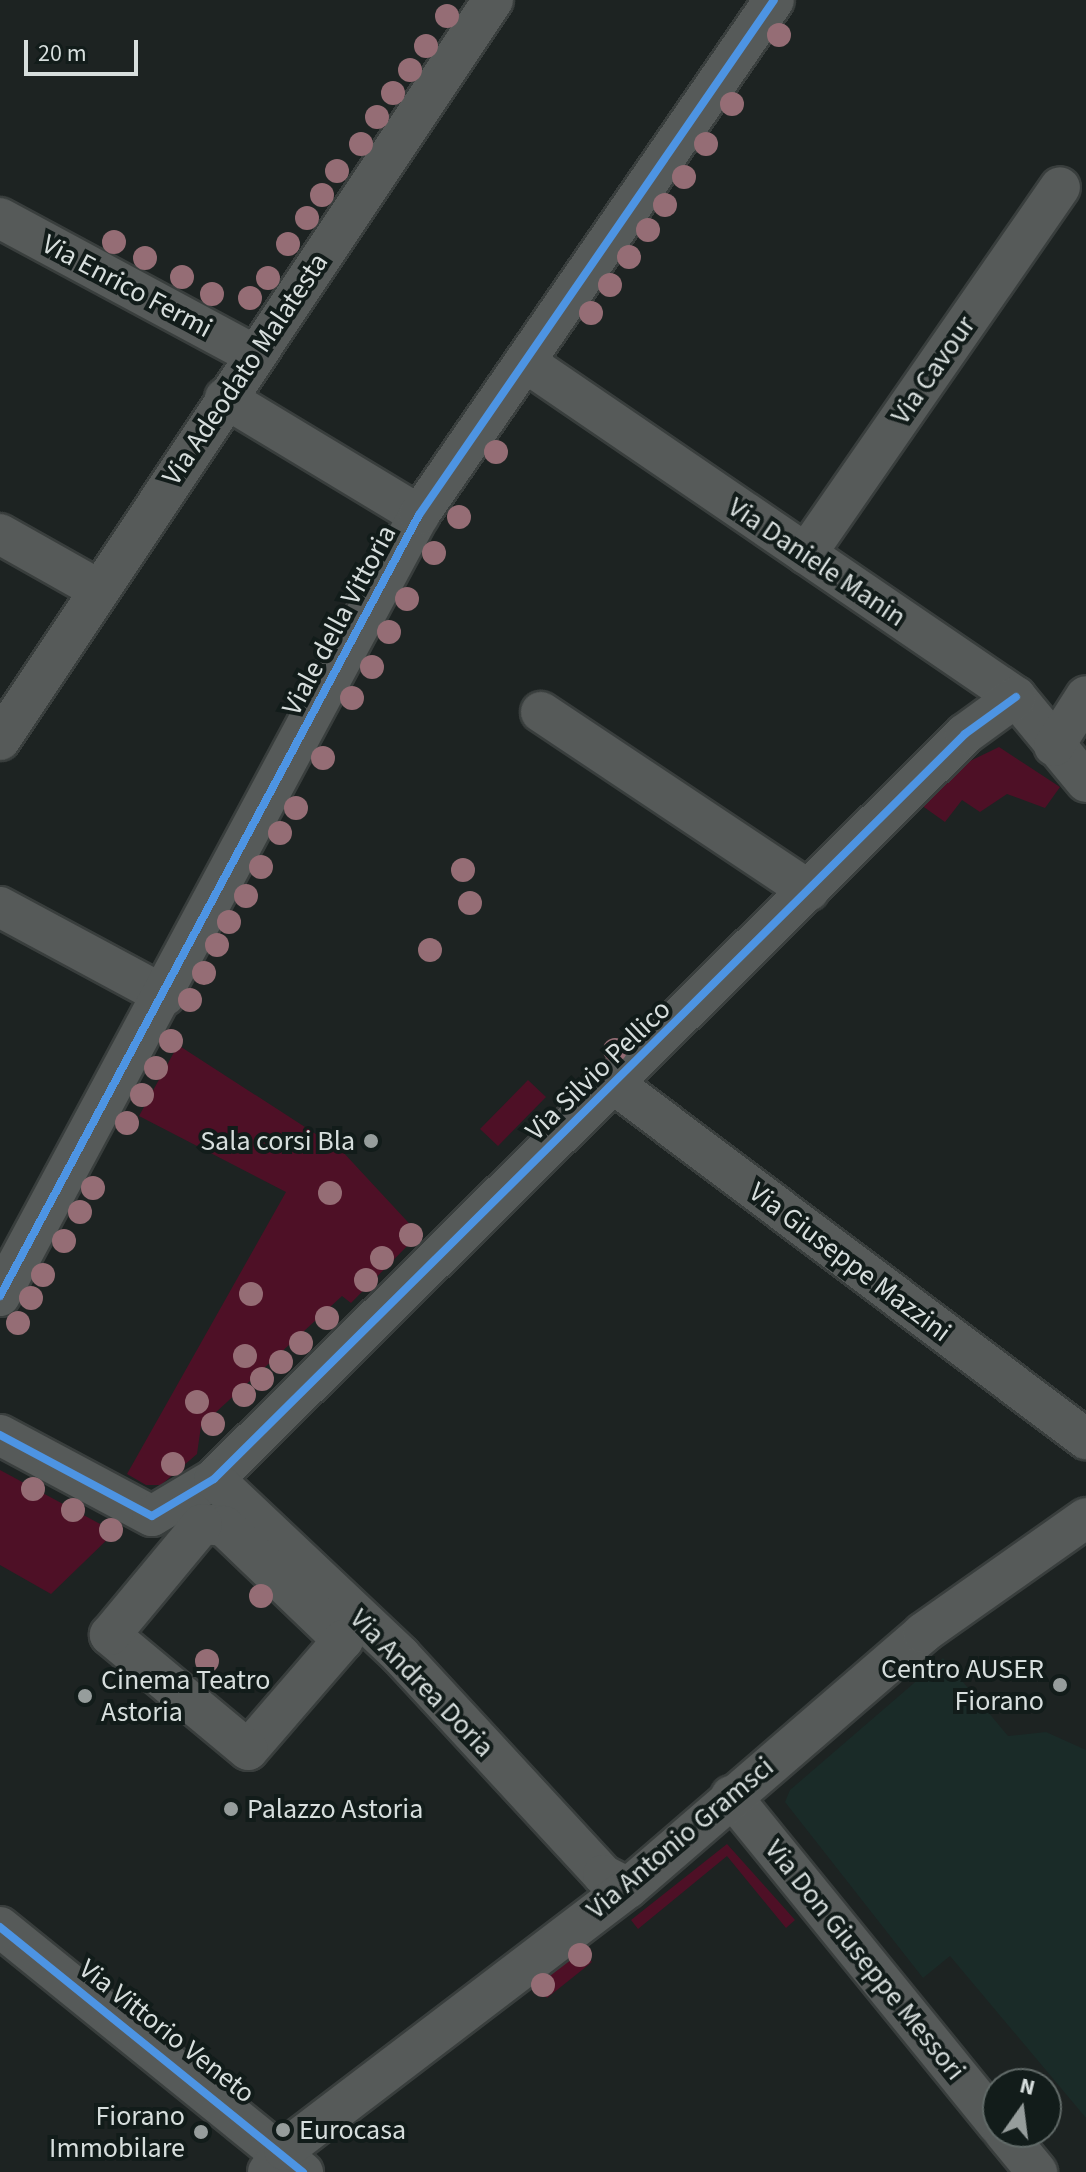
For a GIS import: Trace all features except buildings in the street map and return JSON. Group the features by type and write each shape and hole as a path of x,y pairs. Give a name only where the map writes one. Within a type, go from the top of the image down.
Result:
{"street":[{"name":"Via Adeodato Malatesta","path":"0,740 96,588 493,0"},
{"name":"Viale della Vittoria","path":"0,1296 165,996 419,515 528,364 774,0"},
{"name":"Via Cavour","path":"806,554 1060,187"},
{"name":"Via Enrico Fermi","path":"0,218 254,355"},
{"name":"Via Daniele Manin","path":"528,364 1016,697 1086,782"},
{"path":"225,398 419,515"},
{"path":"0,534 96,588"},
{"path":"1054,746 1086,696"},
{"name":"Via Silvio Pellico","path":"0,1435 152,1516 214,1479 965,734 1016,697"},
{"path":"541,712 809,891"},
{"path":"0,907 165,996"},
{"name":"Via Giuseppe Mazzini","path":"614,1084 1086,1439"},
{"name":"Via Andrea Doria","path":"214,1479 401,1656 603,1875 628,1888"},
{"name":"Via Antonio Gramsci","path":"279,2166 628,1888 923,1633 1086,1518"},
{"path":"202,1524 224,1526 343,1640 248,1750 110,1635 176,1554 202,1524"},
{"name":"Via Don Giuseppe Messori","path":"731,1796 982,2104"},
{"name":"Via Vittorio Veneto","path":"0,1927 279,2166"},
{"name":"Via Vittorio Veneto","path":"0,1952 279,2166"},
{"path":"1017,2148 1037,2172"}],"shaded area":[{"path":"999,747 1060,787 1045,808 1007,794 980,812 962,800 945,822 921,805 968,762"},
{"path":"178,1045 342,1151 419,1234 351,1303 342,1296 201,1426 197,1454 161,1485 146,1485 127,1474 286,1192 139,1116"},
{"path":"528,1080 546,1097 498,1146 480,1129"},
{"path":"0,1470 115,1532 51,1594 0,1565"},
{"path":"943,1658 1008,1736 1046,1732 1086,1750 1086,2118 1062,2089 1062,2068 1044,2068 950,1956 923,1978 785,1802 790,1790"},
{"path":"727,1844 795,1920 786,1928 727,1856 638,1929 631,1920"},
{"path":"580,1948 592,1962 547,1998 535,1984"}],"cycle path":[{"path":"0,1296 419,515 774,0"},
{"path":"0,1435 152,1516 214,1479 965,734 1016,697"},
{"path":"0,1927 303,2172"}],"place":[{"name":"Sala corsi Bla","path":"371,1141"},
{"name":"Centro AUSER Fiorano","path":"1060,1685"},
{"name":"Cinema Teatro Astoria","path":"85,1696"},
{"name":"Palazzo Astoria","path":"231,1809"},
{"name":"Eurocasa","path":"283,2130"},
{"name":"Fiorano Immobilare","path":"201,2132"}]}
